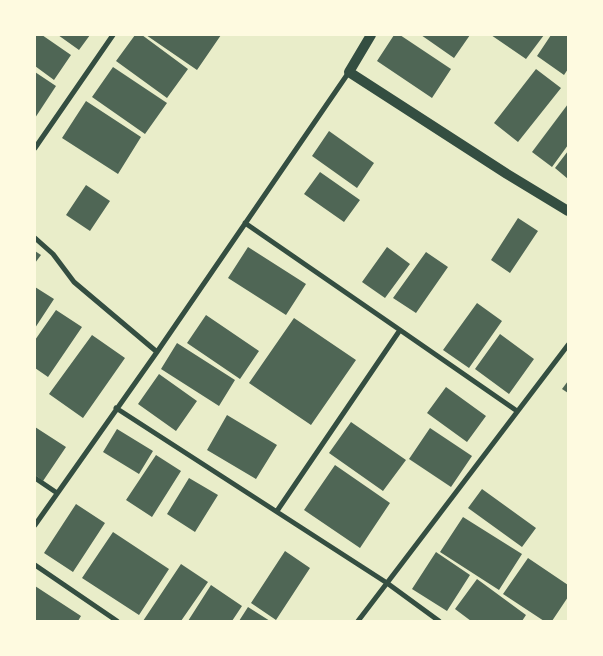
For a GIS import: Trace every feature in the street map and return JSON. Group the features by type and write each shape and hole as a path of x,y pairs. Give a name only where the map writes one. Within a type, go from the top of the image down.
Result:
{"main road":[{"path":"371,35 349,72 568,211"}],"street":[{"path":"35,148 113,35"},
{"path":"35,525 157,352 349,72"},
{"path":"245,223 517,412"},
{"path":"35,238 53,254 74,282 157,352"},
{"path":"277,511 400,330"},
{"path":"358,621 568,345"},
{"path":"116,408 388,583 440,621"},
{"path":"35,478 57,493"},
{"path":"35,565 117,621"}],"building":[{"path":"35,35 42,35 71,55 54,80 35,66"},
{"path":"58,35 90,35 79,50"},
{"path":"135,35 142,35 188,69 167,98 116,61"},
{"path":"146,35 221,35 197,70"},
{"path":"394,35 400,35 451,69 432,98 377,61"},
{"path":"421,35 470,35 454,58"},
{"path":"491,35 544,35 526,59"},
{"path":"551,35 568,35 568,69 564,75 537,56"},
{"path":"113,67 167,103 145,134 92,97"},
{"path":"536,69 561,88 518,142 494,123"},
{"path":"35,72 56,86 35,118"},
{"path":"86,101 141,137 118,174 62,138"},
{"path":"568,104 568,145 552,167 532,152"},
{"path":"329,131 374,163 357,188 312,156"},
{"path":"568,151 568,179 555,168"},
{"path":"320,172 360,200 344,222 304,194"},
{"path":"86,185 110,201 90,231 66,215"},
{"path":"518,218 538,231 510,273 491,260"},
{"path":"248,247 306,284 286,315 228,278"},
{"path":"387,247 410,264 385,298 362,282"},
{"path":"35,251 41,255 35,263"},
{"path":"426,252 448,267 416,313 393,298"},
{"path":"35,287 54,299 35,328"},
{"path":"477,303 502,321 469,368 443,350"},
{"path":"56,310 82,327 48,377 35,368 35,340"},
{"path":"206,315 259,351 240,379 187,343"},
{"path":"294,318 356,360 311,425 249,383"},
{"path":"500,334 534,359 509,394 475,369"},
{"path":"92,335 125,358 83,418 49,394"},
{"path":"177,343 235,380 219,406 161,369"},
{"path":"159,374 197,401 176,431 138,404"},
{"path":"568,381 568,393 562,389"},
{"path":"446,387 486,416 467,442 427,413"},
{"path":"227,415 277,445 256,479 207,450"},
{"path":"351,422 406,460 383,491 329,453"},
{"path":"35,427 66,447 43,481 35,475"},
{"path":"430,428 472,456 451,487 409,459"},
{"path":"117,429 153,451 139,474 103,452"},
{"path":"156,455 181,471 152,517 126,500"},
{"path":"335,465 390,503 360,548 304,510"},
{"path":"189,478 218,495 195,532 167,514"},
{"path":"482,489 536,528 522,547 468,508"},
{"path":"76,504 105,523 73,572 44,553"},
{"path":"463,517 522,554 499,590 440,552"},
{"path":"113,532 169,569 139,615 82,578"},
{"path":"285,551 310,568 276,620 251,603"},
{"path":"436,552 470,575 447,611 412,589"},
{"path":"528,558 568,585 568,597 552,621 544,621 503,594"},
{"path":"181,564 208,582 181,621 143,621"},
{"path":"477,579 526,615 522,621 471,621 455,609"},
{"path":"211,585 242,606 232,621 188,621"},
{"path":"35,586 81,616 78,621 35,621"},
{"path":"248,607 270,621 239,621"}]}
